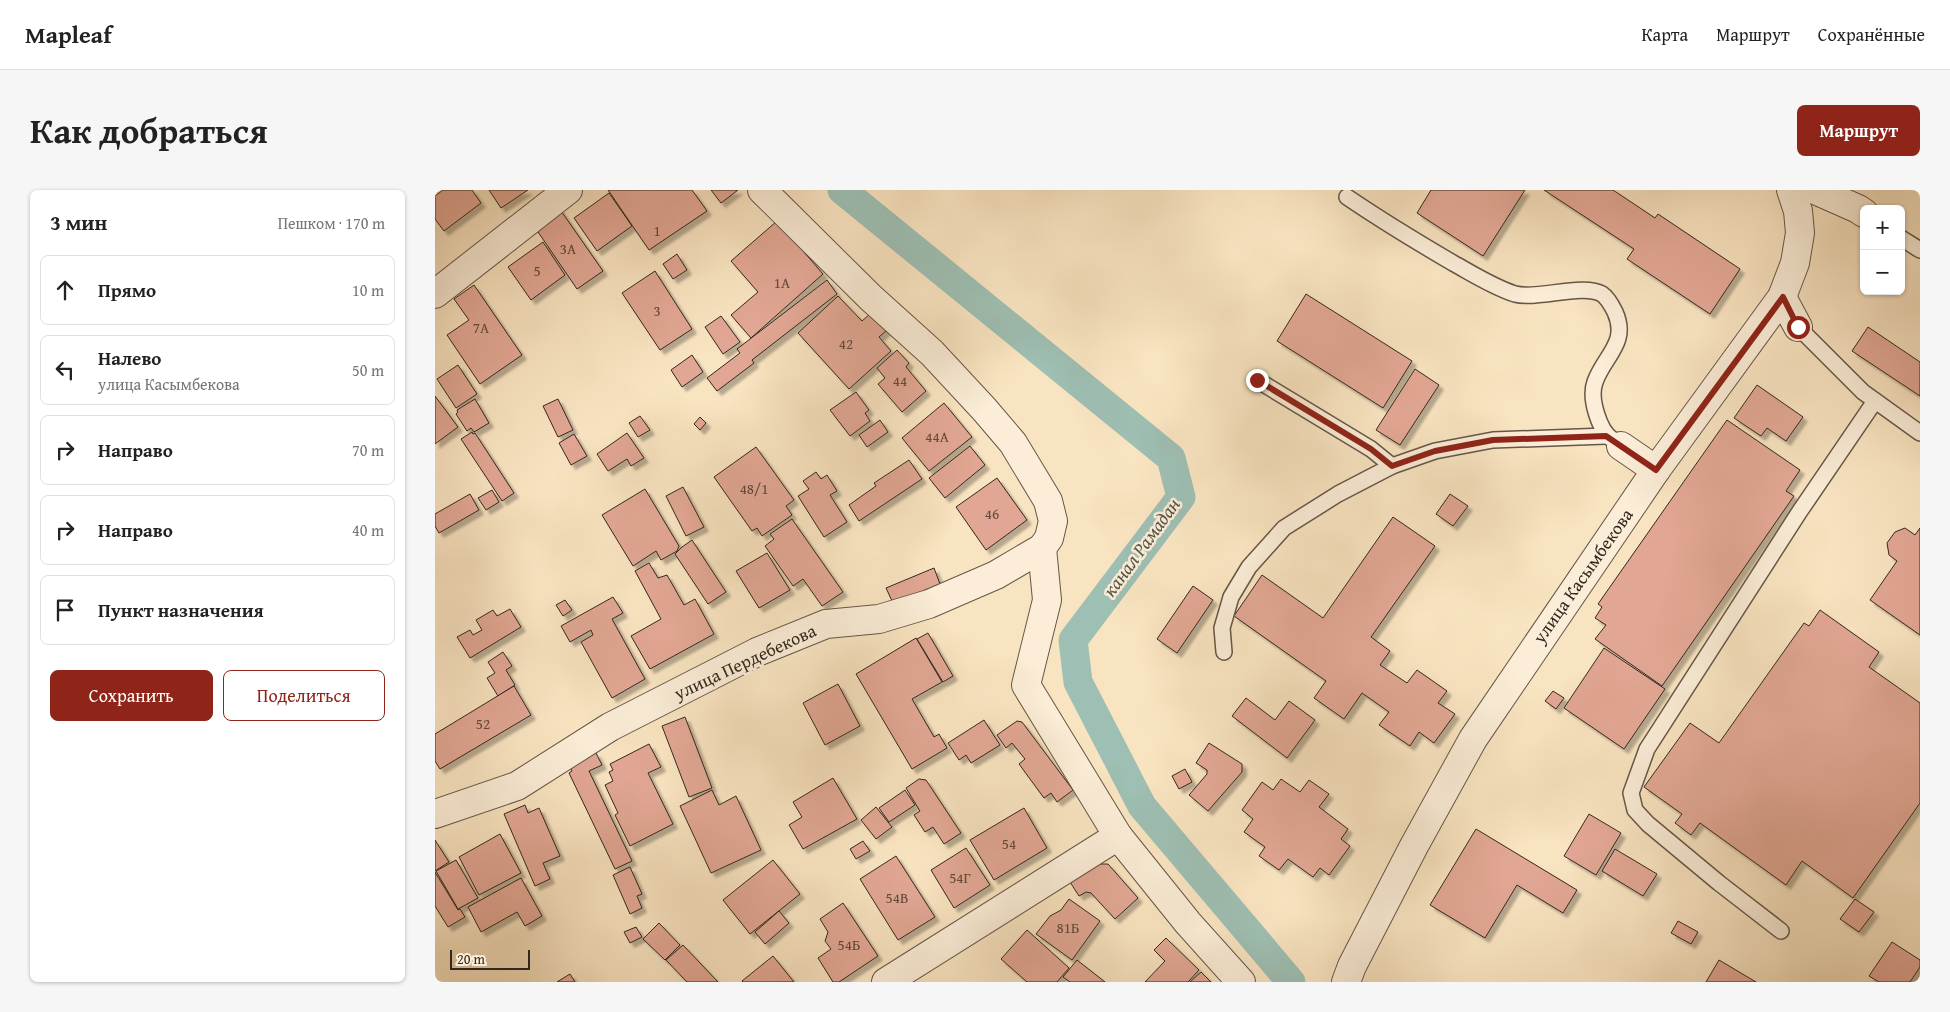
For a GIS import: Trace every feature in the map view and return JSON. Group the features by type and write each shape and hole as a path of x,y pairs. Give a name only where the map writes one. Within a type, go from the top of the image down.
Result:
{"street":[{"path":"435,294 568,190"},
{"path":"762,190 871,298 931,353 984,409 1013,444 1048,501 1053,521 1049,538 1043,548 1047,600 1026,685 1118,836 1188,923 1241,982"},
{"name":"улица Касымбекова","path":"1349,974 1414,846 1473,739 1656,470 1783,297 1795,263 1800,233 1798,211 1791,190"},
{"path":"1815,190 1860,211"},
{"path":"1783,297 1798,327"},
{"path":"1613,441 1656,470"},
{"name":"улица Пердебекова","path":"435,814 517,786 610,727 757,652 825,624 879,619 929,604 996,575 1043,548"},
{"path":"886,982 1118,836"}],"lane":[{"path":"1224,652 1222,628 1231,597 1249,567 1284,528 1338,494 1392,466 1435,451 1493,440 1613,441 1595,409 1595,382 1611,356 1619,336 1619,322 1612,305 1601,294 1588,291 1516,294 1483,281 1404,235 1347,197"},
{"path":"1905,241 1920,250"},
{"path":"1798,327 1863,392 1920,434"},
{"path":"1257,380 1371,449 1392,466"},
{"path":"1781,931 1648,824 1635,810 1631,794 1647,749 1800,511 1875,401"}],"building":[{"path":"443,190 472,190 481,203 444,231 435,219 435,196"},
{"path":"489,190 528,190 501,208"},
{"path":"608,190 692,190 707,211 649,250"},
{"path":"711,190 738,190 721,203"},
{"path":"1431,190 1525,190 1483,256 1417,213"},
{"path":"1544,190 1613,190 1655,218 1658,214 1740,269 1710,314 1627,259 1634,249"},
{"path":"609,193 632,226 597,251 574,218"},
{"path":"559,208 603,271 577,289 534,226"},
{"path":"777,221 823,274 751,338 731,315 758,292 731,261"},
{"path":"543,242 565,275 531,300 508,267"},
{"path":"677,254 687,270 673,279 663,264"},
{"path":"655,271 692,329 660,350 622,293"},
{"path":"827,280 837,294 752,360 754,363 717,391 707,378 740,353 737,349"},
{"path":"474,285 522,355 480,384 447,335 469,320 454,299"},
{"path":"1306,294 1412,361 1383,408 1277,341"},
{"path":"838,296 862,321 871,313 887,330 879,337 891,351 849,389 798,333"},
{"path":"721,316 740,342 723,354 705,327"},
{"path":"1868,327 1920,362 1920,396 1852,351"},
{"path":"897,350 909,363 906,367 926,391 902,412 878,384 885,378 877,368"},
{"path":"692,355 703,372 682,387 671,370"},
{"path":"458,365 477,394 456,408 437,379"},
{"path":"1415,369 1439,385 1400,445 1376,430"},
{"path":"1757,385 1803,417 1786,441 1767,428 1761,436 1734,418"},
{"path":"856,392 869,410 865,413 870,421 850,436 830,410"},
{"path":"435,396 458,427 435,444"},
{"path":"475,399 489,423 474,432 471,428 467,431 456,414 457,410"},
{"path":"558,399 573,430 558,437 543,406"},
{"path":"944,403 972,437 929,471 902,438"},
{"path":"640,416 650,430 638,437 629,423"},
{"path":"700,417 706,423 700,430 694,424"},
{"path":"880,420 888,432 867,447 859,435"},
{"path":"1727,420 1800,470 1786,491 1794,496 1662,686 1595,639 1606,625 1595,618 1602,607 1598,604"},
{"path":"472,432 473,434 475,433 514,493 502,501 461,439"},
{"path":"627,433 644,458 631,466 627,459 608,471 597,454"},
{"path":"574,434 587,456 571,465 559,443"},
{"path":"970,446 985,465 945,498 929,478"},
{"path":"756,447 794,500 786,506 792,515 762,536 757,528 752,531 714,477"},
{"path":"909,460 922,479 859,521 849,505 876,486 874,483"},
{"path":"816,472 821,479 827,475 837,491 830,495 847,522 824,537 798,496 809,489 803,481"},
{"path":"997,478 1027,520 986,550 956,507"},
{"path":"683,487 704,527 686,536 666,496"},
{"path":"645,489 679,546 677,551 661,560 656,551 633,566 602,515"},
{"path":"492,490 499,502 486,510 478,498"},
{"path":"470,494 479,510 439,533 435,526 435,514"},
{"path":"1450,494 1468,506 1453,526 1436,514"},
{"path":"1393,517 1435,546 1371,637 1390,651 1380,665 1407,683 1417,670 1447,691 1438,703 1455,714 1434,743 1419,732 1410,746 1379,725 1389,712 1362,693 1344,719 1314,698 1326,681 1234,616 1262,575 1323,618"},
{"path":"792,519 843,592 822,606 803,579 793,586 765,546 774,539 770,534"},
{"path":"1905,528 1915,535 1920,528 1920,635 1870,600 1897,561 1889,555 1887,543 1895,532"},
{"path":"692,540 726,592 708,604 675,554"},
{"path":"767,553 790,590 759,608 736,571"},
{"path":"649,563 658,578 667,575 684,605 695,599 714,634 650,669 631,636 661,619 635,571"},
{"path":"934,568 940,584 893,603 886,588"},
{"path":"1193,586 1213,600 1177,653 1157,639"},
{"path":"613,597 623,613 612,619 645,679 612,698 581,642 593,635 591,630 570,642 561,626"},
{"path":"565,600 572,610 563,616 556,605"},
{"path":"510,609 521,627 470,658 457,637 470,630 473,635 482,630 476,620 493,610 497,616"},
{"path":"1820,610 1879,652 1869,667 1920,703 1920,803 1853,898 1802,861 1786,885 1700,823 1691,835 1675,823 1682,814 1644,787 1690,723 1719,743 1804,623 1809,626"},
{"path":"928,633 953,676 943,682 917,639"},
{"path":"916,638 942,682 912,699 934,737 939,734 947,748 912,769 856,674"},
{"path":"1604,648 1665,689 1624,749 1564,708"},
{"path":"503,652 512,666 506,670 515,685 498,696 487,678 495,673 488,662"},
{"path":"838,684 860,726 825,745 803,703"},
{"path":"514,686 531,715 440,769 435,761 435,734"},
{"path":"1553,691 1564,698 1556,709 1545,701"},
{"path":"1246,698 1275,720 1289,701 1315,720 1287,758 1232,716"},
{"path":"685,717 712,788 689,797 662,726"},
{"path":"984,720 1000,745 971,763 966,755 959,760 948,743"},
{"path":"1017,721 1022,722 1073,790 1057,802 1051,793 1044,798 1019,764 1025,759 1012,743 1006,748 997,735"},
{"path":"1209,743 1242,764 1242,772 1208,811 1189,795 1207,774 1207,770 1196,763"},
{"path":"649,744 661,767 648,773 673,824 630,846 615,815 618,813 605,785 613,781 609,772 613,770 610,764"},
{"path":"596,753 602,765 589,771 632,861 615,869 569,773 572,771 569,765"},
{"path":"1185,769 1192,782 1179,789 1172,776"},
{"path":"833,778 857,819 803,849 789,825 802,817 793,802"},
{"path":"919,779 926,780 961,833 944,844 933,827 925,832 914,815 920,811 906,788"},
{"path":"1281,779 1300,792 1309,780 1329,794 1319,807 1348,829 1341,839 1350,846 1329,875 1320,868 1313,877 1288,859 1279,870 1259,856 1265,847 1244,832 1253,819 1242,810 1262,782 1273,790"},
{"path":"712,790 719,805 736,796 761,850 711,873 680,806"},
{"path":"905,790 915,805 889,822 879,808"},
{"path":"525,805 528,813 539,808 560,856 543,863 550,879 535,886 504,814"},
{"path":"876,807 892,827 876,839 861,820"},
{"path":"1024,808 1047,848 994,880 970,840"},
{"path":"1589,814 1621,833 1596,875 1564,856"},
{"path":"1476,829 1577,890 1563,913 1517,885 1485,938 1430,905"},
{"path":"500,834 521,873 479,895 459,857"},
{"path":"435,840 449,862 435,871"},
{"path":"863,841 870,851 856,859 850,849"},
{"path":"966,848 990,885 954,908 931,870"},
{"path":"1615,849 1657,874 1643,896 1602,871"},
{"path":"896,856 935,917 898,940 860,879"},
{"path":"456,860 478,898 458,909 436,871"},
{"path":"773,860 800,894 750,934 723,900"},
{"path":"1098,864 1108,864 1138,898 1115,919 1091,893 1086,892 1079,896 1070,882"},
{"path":"630,867 642,894 637,896 642,908 630,914 613,875"},
{"path":"435,872 458,910 460,909 465,917 448,927 435,906"},
{"path":"521,878 542,916 525,926 517,912 481,932 468,907"},
{"path":"1069,899 1100,921 1072,960 1036,934 1050,916 1061,910"},
{"path":"1855,899 1874,912 1859,932 1840,919"},
{"path":"843,903 878,956 839,982 833,982 818,958 831,949 825,941 828,932 820,919"},
{"path":"779,911 789,923 765,944 755,932"},
{"path":"1678,921 1698,932 1691,944 1671,933"},
{"path":"659,923 680,945 665,960 643,939"},
{"path":"636,927 642,937 630,943 624,932"},
{"path":"1027,930 1069,968 1057,982 1027,982 1001,959"},
{"path":"1166,938 1199,970 1188,982 1145,982 1165,961 1154,950"},
{"path":"1892,942 1920,960 1920,967 1910,982 1879,982 1869,976"},
{"path":"683,945 718,982 687,982 666,960"},
{"path":"773,956 794,982 742,981"},
{"path":"1077,960 1105,982 1070,982 1063,977"},
{"path":"1719,960 1756,982 1706,982"},
{"path":"1201,972 1211,982 1190,982"},
{"path":"570,974 575,982 557,982"}],"waterway":[{"name":"канал Рамадан","path":"842,190 1171,458 1181,497 1073,640 1078,682 1142,806 1291,982"}],"route":[{"path":"1257,380 1371,449 1392,466 1435,451 1493,440 1606,436 1656,470 1783,297 1798,327"}]}
